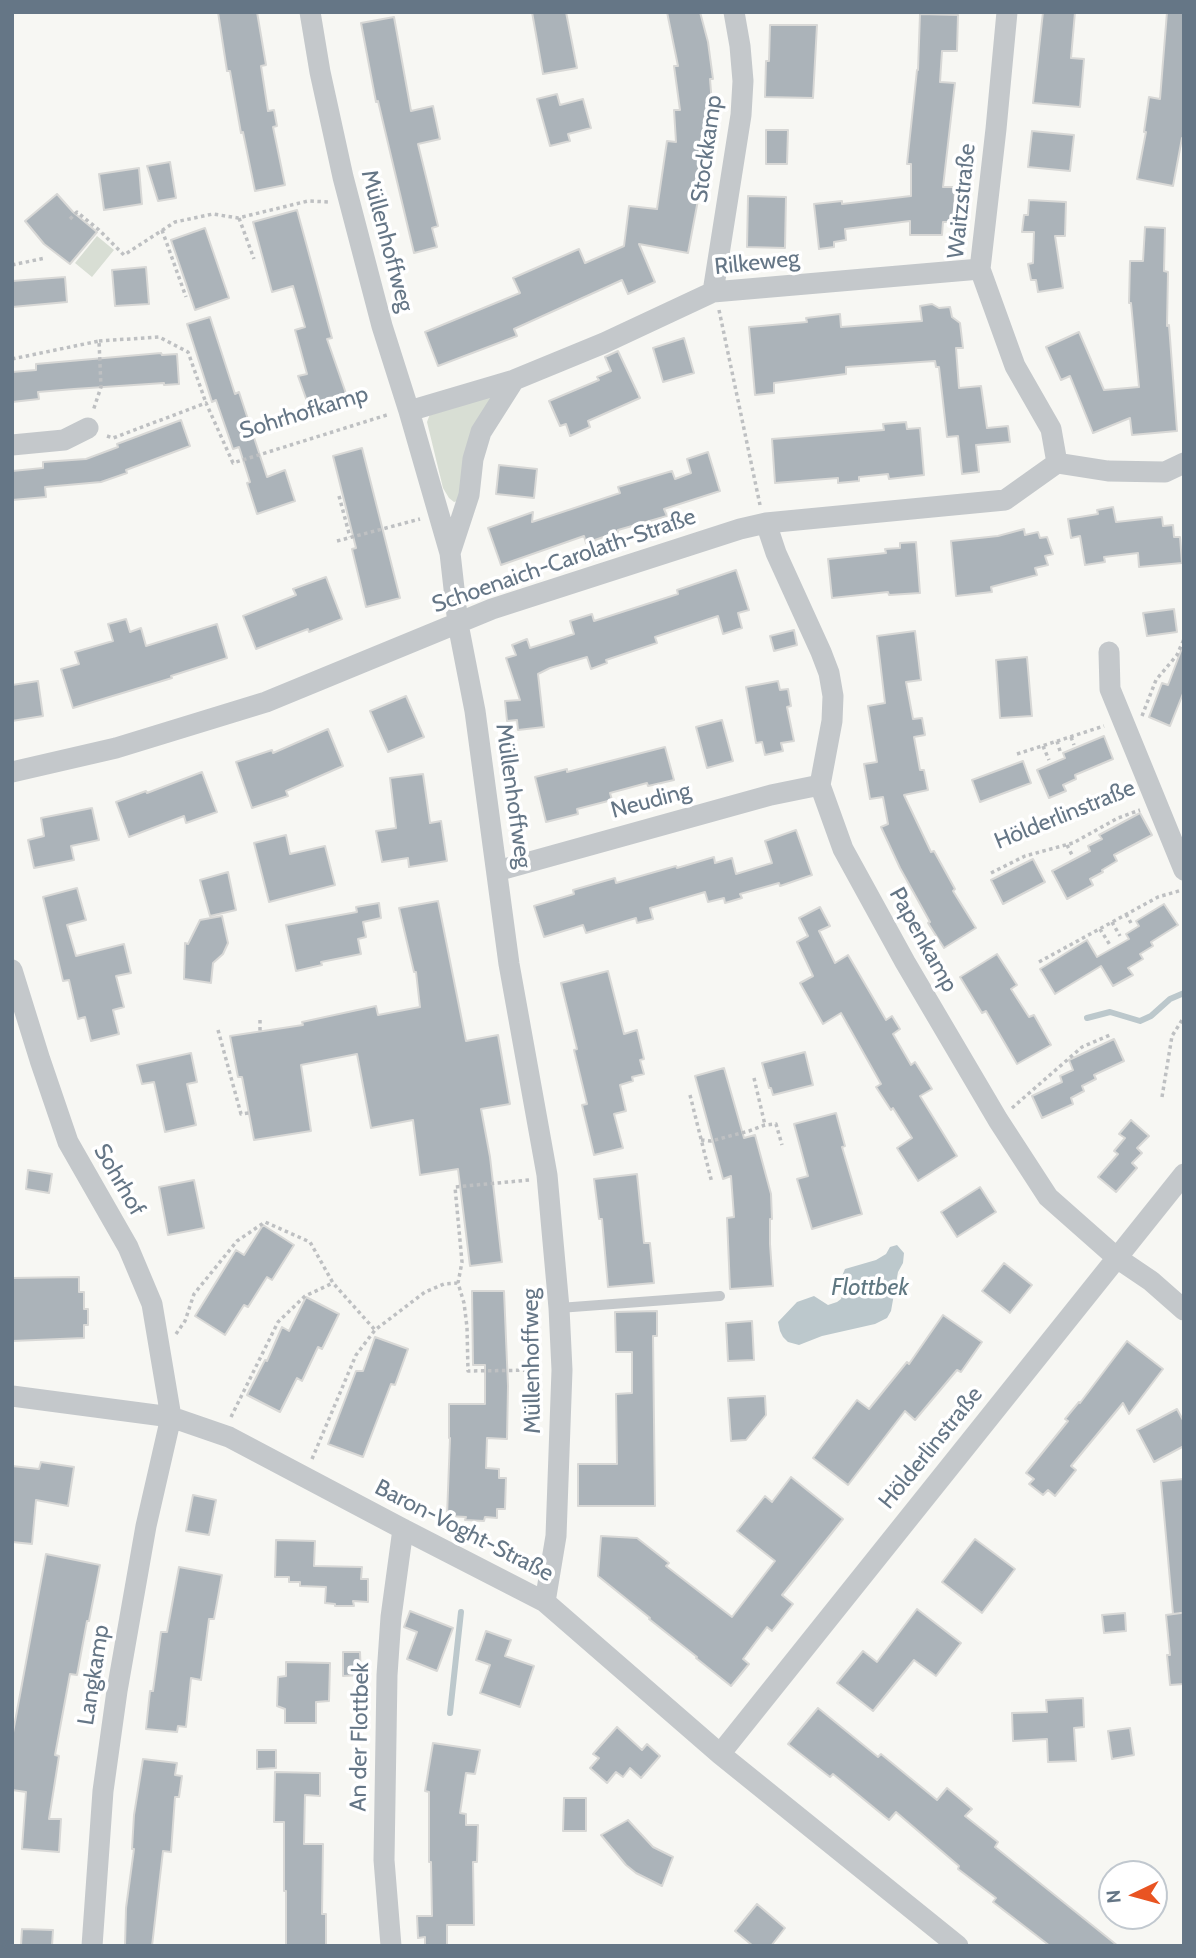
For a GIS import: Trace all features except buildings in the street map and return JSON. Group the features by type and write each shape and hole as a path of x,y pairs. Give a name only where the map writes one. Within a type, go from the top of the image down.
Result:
{"street":[{"name":"Müllenhoffweg","path":"310,12 320,72 348,198 382,326 450,553 458,624 475,711 509,964 548,1178 562,1370 556,1536 545,1602"},
{"name":"Stockkamp","path":"713,292 741,116 742,69 734,12"},
{"name":"Waitzstraße","path":"1007,12 980,269 1015,366 1051,429 1057,463"},
{"name":"Rilkeweg","path":"409,411 514,380 713,292 980,269"},
{"path":"450,553 469,495 473,459 481,432 514,380"},
{"path":"12,444 65,440 88,428"},
{"path":"1057,463 1108,471 1164,472 1184,463"},
{"name":"Schoenaich-Carolath-Straße","path":"12,772 116,748 266,702 492,609 740,529 766,523 1005,500 1057,463"},
{"path":"766,523 776,553 830,673 832,721 820,785"},
{"name":"Hölderlinstraße","path":"1109,652 1110,690 1184,870"},
{"name":"Neuding","path":"497,871 771,795 820,785"},
{"name":"Papenkamp","path":"820,785 843,849 905,962 998,1120 1048,1197 1117,1258 1152,1281 1184,1310"},
{"name":"Sohrhof","path":"12,970 68,1142 128,1247 152,1304 171,1416"},
{"name":"Hölderlinstraße","path":"720,1754 1184,1174"},
{"name":"Baron-Voght-Straße","path":"12,1396 171,1416 222,1435 545,1602 720,1754 953,1944"},
{"name":"Langkamp","path":"92,1946 103,1791 117,1691 146,1526 171,1416"},
{"name":"An der Flottbek","path":"391,1946 384,1860 386,1700 391,1617 402,1529"}],"lane":[{"path":"559,1308 720,1296"}],"path":[{"path":"70,219 77,212 124,255 175,222 213,214 238,218 308,201 330,202 348,198"},
{"path":"238,218 254,259"},
{"path":"162,230 186,297"},
{"path":"12,265 45,258"},
{"path":"713,292 720,313 758,497 766,523"},
{"path":"12,359 99,341 159,337 188,352 206,403"},
{"path":"88,428 100,387 99,341"},
{"name":"Sohrhofkamp","path":"88,428 113,438 206,403 233,463 388,415 409,411"},
{"path":"339,496 351,537"},
{"path":"337,541 439,514"},
{"path":"1132,743 1156,680 1177,655 1184,639"},
{"path":"1017,754 1123,721"},
{"path":"1089,731 1091,737"},
{"path":"1071,737 1074,744"},
{"path":"1057,741 1060,751"},
{"path":"1043,746 1049,760"},
{"name":"Hölderlinstraße","path":"991,873 1025,856 1067,845 1138,810 1158,807"},
{"path":"1067,845 1072,855"},
{"path":"1039,962 1158,897 1184,889"},
{"path":"1126,914 1131,923"},
{"path":"1112,922 1120,936"},
{"path":"1100,929 1110,945"},
{"path":"1162,1097 1172,1036 1184,1017"},
{"path":"260,1020 260,1032"},
{"path":"218,1030 242,1114 249,1112"},
{"path":"998,1120 1082,1047 1110,1035"},
{"path":"754,1078 765,1125"},
{"path":"690,1095 712,1183"},
{"path":"701,1140 711,1141 776,1124 782,1145"},
{"path":"548,1178 455,1186 462,1262 458,1283 467,1327 468,1371 562,1370"},
{"path":"159,1343 174,1337 185,1321 194,1294 237,1241 265,1222 310,1242 332,1283 375,1330"},
{"path":"222,1435 278,1322 305,1296 332,1283"},
{"path":"304,1477 356,1355 375,1330 425,1293 444,1284 458,1283"}],"shaded area":[{"path":"97,236 114,250 92,277 75,263"},
{"path":"491,398 461,500 454,502 443,488 427,422 430,414"}],"water":[{"name":"Flottbek","path":"897,1245 904,1253 903,1263 898,1272 891,1311 887,1318 875,1324 822,1336 799,1345 788,1342 783,1337 778,1322 797,1302 814,1296 828,1305 837,1302 843,1292 842,1276 845,1269 876,1260 886,1254 890,1247"}],"waterway":[{"name":"Flottbek","path":"1087,1018 1110,1012 1140,1021 1151,1016 1170,999 1184,993"},
{"name":"Flottbek","path":"450,1713 461,1612"}]}
